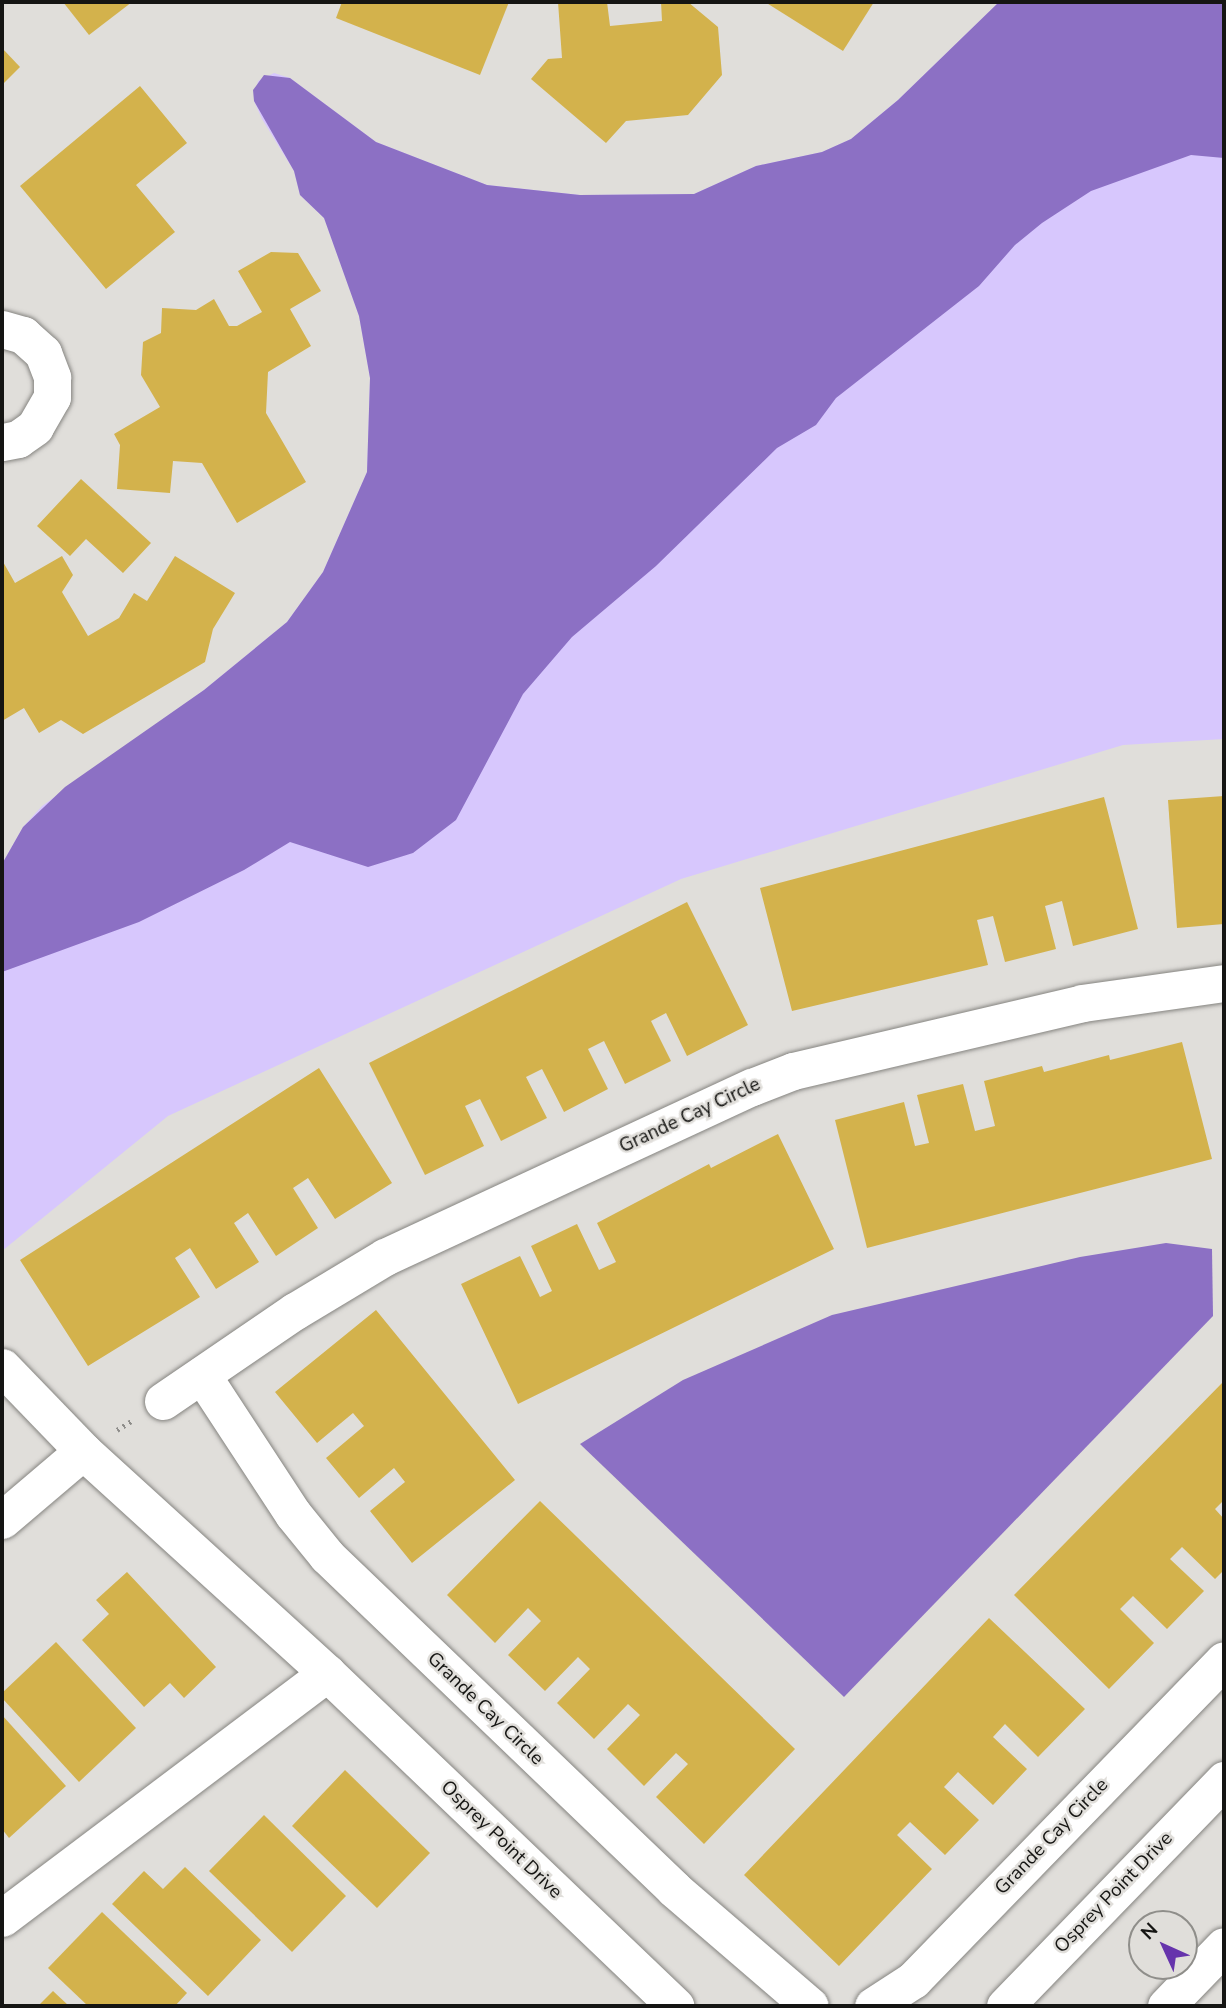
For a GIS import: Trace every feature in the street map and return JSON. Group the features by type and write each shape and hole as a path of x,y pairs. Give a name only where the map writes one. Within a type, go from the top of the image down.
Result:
{"street":[{"path":"2,329 23,335 43,354 52,377 52,397 35,427 18,439 2,442"},
{"name":"Grande Cay Circle","path":"163,1401 385,1257 793,1071 1082,1003 1224,983"},
{"name":"Osprey Point Drive","path":"2,1367 83,1451 327,1673 676,2006"},
{"name":"Grande Cay Circle","path":"202,1374 293,1514 327,1556 674,1889 810,2006"},
{"path":"2,1520 83,1451"},
{"name":"Grande Cay Circle","path":"873,2006 913,1980 1224,1660"},
{"path":"2,1918 327,1673"},
{"name":"Osprey Point Drive","path":"1005,2006 1224,1780"},
{"path":"1166,2006 1224,1947"}],"path":[{"path":"83,1451 163,1401"}],"shaded area":[{"path":"999,2 1224,2 1224,739 1123,745 681,879 168,1116 2,1251 2,864 23,827 42,806 204,690 287,622 323,572 367,472 370,378 359,316 324,218 300,195 294,171 254,101 258,81 274,73 290,78 376,142 487,185 580,195 694,194 756,166 822,152 851,139 898,100"},
{"path":"999,2 1224,2 1224,158 1191,155 1091,191 1042,223 1015,245 979,286 836,398 816,425 777,448 656,566 572,637 523,694 456,820 413,853 368,867 290,842 244,870 139,922 2,972 2,864 23,827 65,787 204,690 287,622 323,572 367,472 370,378 359,316 324,218 300,195 294,171 254,101 253,90 264,75 290,78 376,142 487,185 580,195 694,194 756,166 822,152 851,139 898,100"},
{"path":"1166,1243 1212,1249 1213,1316 844,1697 580,1444 683,1380 832,1315 1080,1257"}],"building":[{"path":"63,2 132,2 89,35"},
{"path":"342,2 509,2 480,75 336,18"},
{"path":"558,2 607,2 610,26 662,21 661,2 688,2 718,27 722,75 688,115 626,121 606,143 531,79 548,59 562,58"},
{"path":"765,2 874,2 843,51"},
{"path":"2,48 20,67 2,85"},
{"path":"140,86 187,143 136,185 175,232 106,289 20,186"},
{"path":"271,252 298,253 321,291 290,309 311,346 268,372 266,413 306,482 237,523 202,463 173,461 170,493 117,489 120,445 114,434 160,407 141,375 143,342 161,333 162,308 196,310 214,299 229,326 237,326 262,312 238,271"},
{"path":"81,479 151,543 123,573 86,539 70,556 37,526"},
{"path":"62,556 73,575 62,592 88,636 119,618 134,593 147,601 175,556 235,593 213,629 205,662 83,734 61,720 39,733 24,708 2,721 2,560 15,583"},
{"path":"1224,796 1224,924 1177,928 1168,800"},
{"path":"1104,797 1138,929 1073,946 1062,901 1045,906 1056,949 1005,962 993,916 977,920 988,965 792,1011 760,888"},
{"path":"687,902 748,1025 687,1056 666,1013 651,1021 671,1061 625,1084 604,1041 588,1049 608,1089 564,1112 542,1069 526,1077 547,1118 501,1141 480,1099 465,1106 484,1146 425,1175 369,1063"},
{"path":"1182,1042 1212,1159 867,1248 835,1120 904,1102 915,1146 929,1143 917,1095 963,1084 975,1131 995,1126 984,1081 1042,1066 1044,1072 1109,1055 1110,1060"},
{"path":"319,1068 392,1183 335,1219 308,1178 293,1188 318,1228 276,1256 248,1213 234,1223 259,1262 216,1289 190,1248 175,1258 200,1297 88,1366 20,1260"},
{"path":"778,1134 834,1249 518,1404 461,1284 520,1256 540,1297 552,1291 531,1246 577,1224 599,1270 616,1262 597,1223 709,1164 711,1168"},
{"path":"376,1310 515,1480 412,1563 370,1511 405,1482 394,1468 359,1498 326,1458 364,1426 353,1413 317,1443 275,1392"},
{"path":"1224,1381 1224,1500 1215,1509 1224,1519 1224,1570 1215,1579 1182,1547 1170,1559 1204,1591 1167,1629 1133,1596 1120,1609 1154,1643 1109,1689 1014,1595"},
{"path":"540,1501 795,1749 704,1844 656,1797 688,1764 676,1753 644,1786 607,1749 640,1715 628,1704 594,1739 557,1703 590,1669 578,1657 545,1691 508,1655 541,1621 528,1608 495,1643 447,1595"},
{"path":"127,1572 216,1667 184,1698 170,1683 144,1707 82,1640 109,1614 96,1600"},
{"path":"989,1618 1085,1709 1038,1757 1005,1724 993,1737 1027,1769 993,1805 958,1772 944,1787 979,1820 945,1855 910,1822 897,1835 932,1869 839,1966 744,1875"},
{"path":"56,1642 136,1728 79,1782 2,1698 2,1693"},
{"path":"2,1715 66,1786 9,1838 2,1829"},
{"path":"345,1770 430,1853 377,1908 292,1826"},
{"path":"264,1815 346,1896 292,1952 209,1871"},
{"path":"185,1867 261,1940 208,1996 112,1904 144,1871 163,1889"},
{"path":"102,1912 187,1993 175,2006 88,2006 48,1968"},
{"path":"53,1991 69,2006 38,2006"}]}
